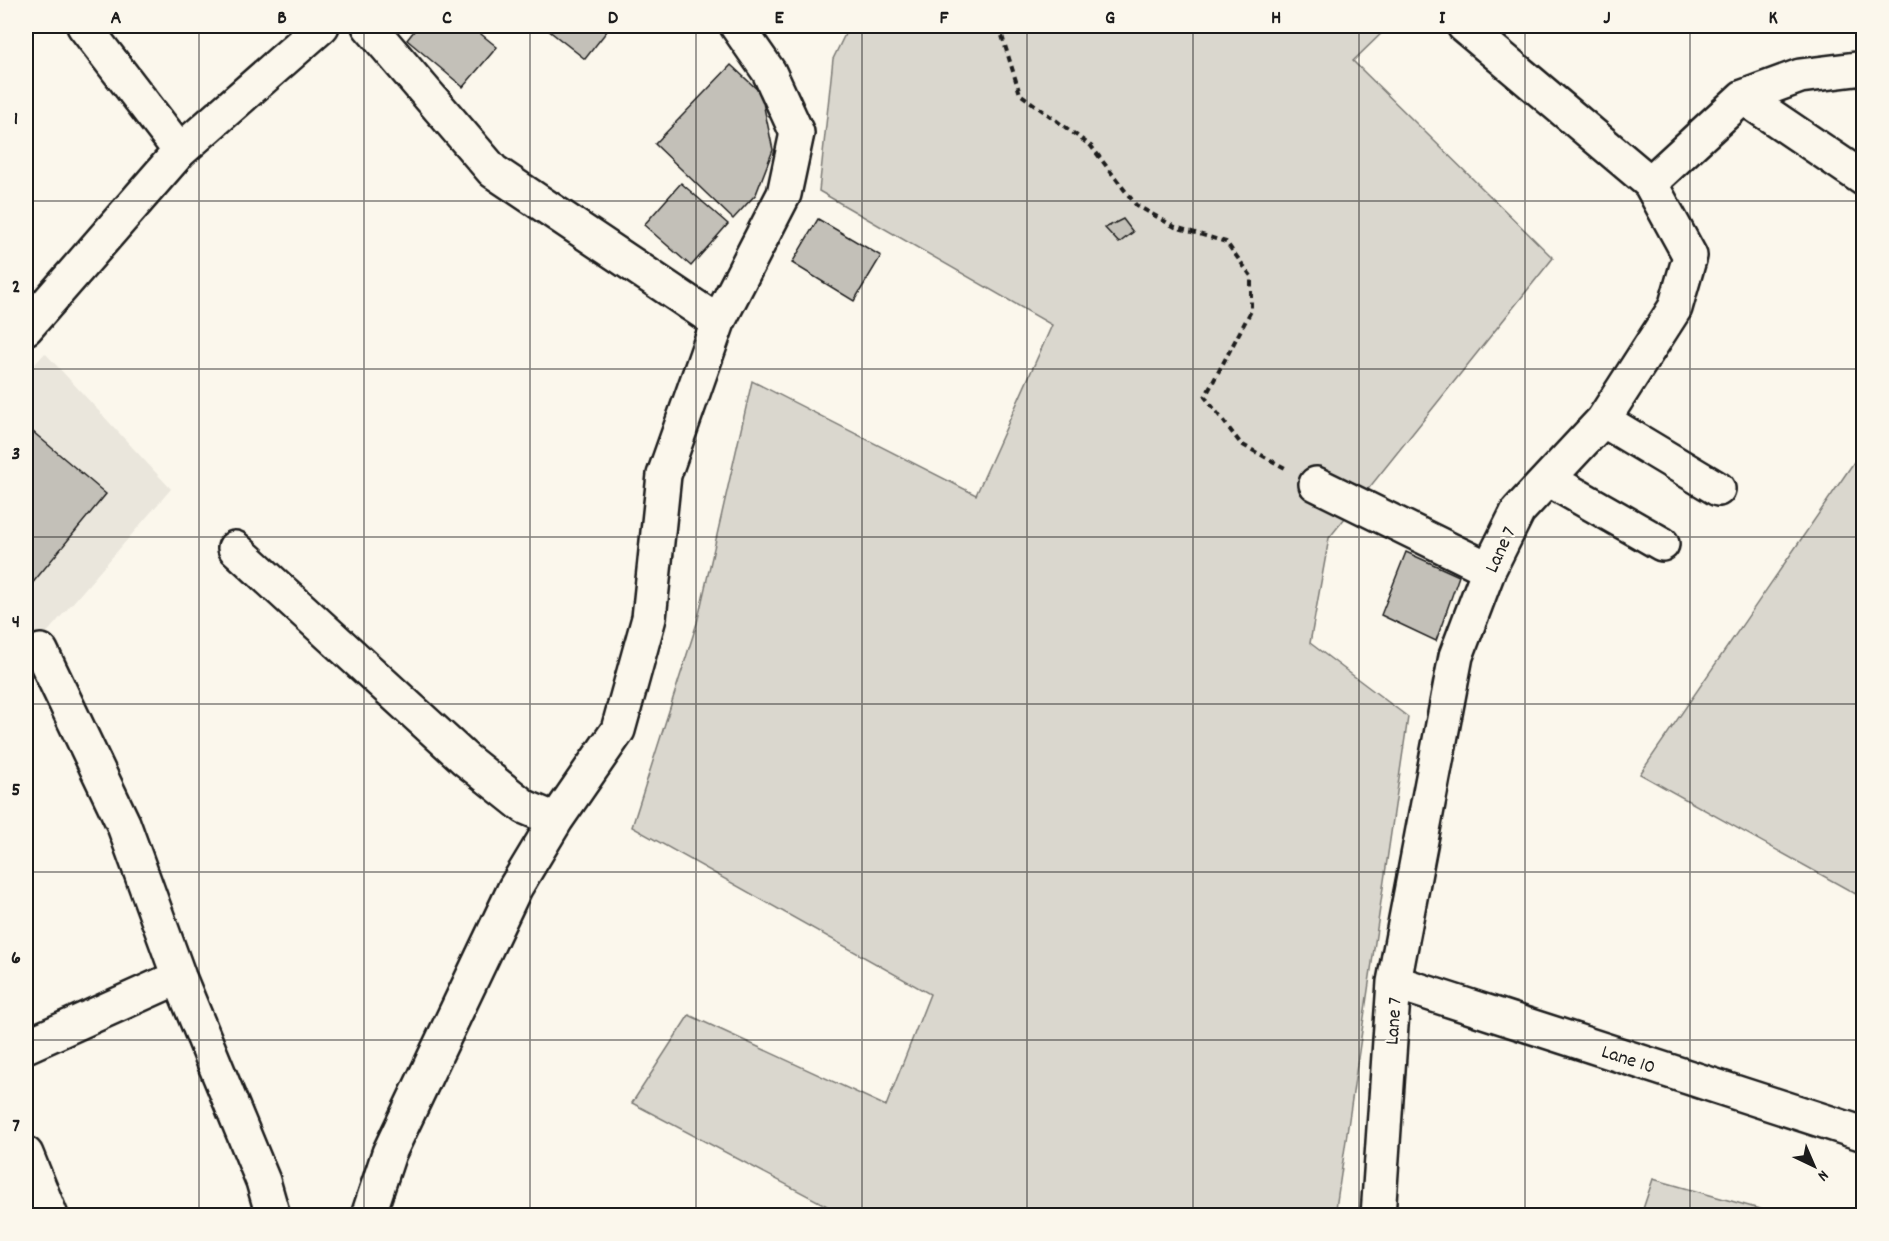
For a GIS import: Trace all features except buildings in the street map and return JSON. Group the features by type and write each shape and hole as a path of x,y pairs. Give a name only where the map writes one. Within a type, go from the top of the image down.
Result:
{"street":[{"path":"84,26 180,151"},
{"path":"26,328 180,151 322,26"},
{"path":"369,26 493,171 718,321"},
{"path":"368,1215 389,1153 510,898 556,820 618,730 649,618 664,475 718,321 784,194 797,133 769,72 737,26"},
{"name":"Lane 7","path":"1378,1215 1394,982 1455,656 1489,569 1518,511 1603,420 1675,308 1690,256 1650,183 1464,26"},
{"path":"1650,183 1743,97 1800,76 1863,68"},
{"path":"1743,97 1863,179"},
{"path":"1603,420 1718,489"},
{"path":"1548,479 1662,544"},
{"path":"1317,484 1489,569"},
{"path":"235,548 465,759 525,807 556,820"},
{"path":"41,651 123,823 179,977 263,1181 273,1215"},
{"path":"26,1046 179,977"},
{"name":"Lane 10","path":"1394,982 1863,1134"},
{"path":"26,1154 51,1215"}],"path":[{"path":"999,26 1020,94 1091,146 1136,205 1175,227 1226,242 1251,276 1251,311 1204,397 1241,444 1317,484"}],"shaded area":[{"path":"849,26 1389,26 1353,61 1553,258 1329,538 1310,643 1408,717 1335,1215 844,1215 632,1103 689,1015 886,1106 930,994 632,827 697,623 752,381 976,495 1052,325 819,191 833,59"},
{"path":"45,353 171,489 26,657 26,374"},
{"path":"1863,449 1863,898 1640,774"},
{"path":"1653,1179 1781,1215 1641,1215"}]}
